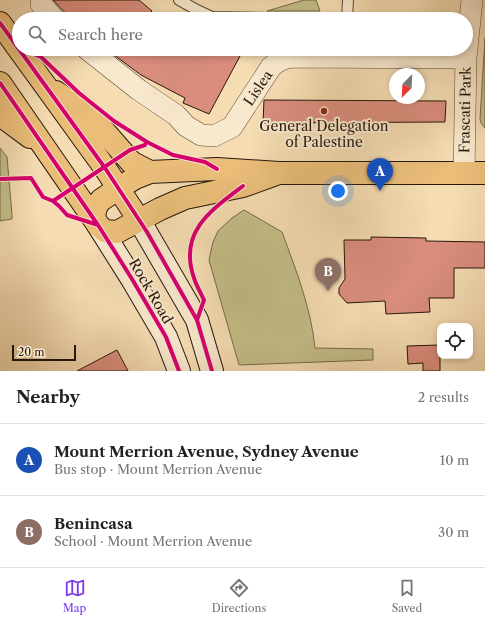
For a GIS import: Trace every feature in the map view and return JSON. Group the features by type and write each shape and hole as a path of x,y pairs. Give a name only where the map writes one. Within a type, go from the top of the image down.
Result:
{"highway":[{"path":"0,23 12,40"},
{"path":"24,56 119,188 139,220"},
{"path":"0,83 98,225 105,231 117,232 160,209 185,198 242,186 279,173"},
{"path":"45,85 90,115 131,162 150,172"},
{"path":"0,113 3,117 45,149"},
{"path":"98,225 94,217 97,205 101,200 135,178 150,172 218,169 279,173 474,173"}],"main road":[{"name":"Rock Road","path":"139,220 197,320 212,371"},
{"name":"Rock Road","path":"98,225 166,337 179,371"}],"street":[{"name":"Frascati Park","path":"471,12 472,0"},
{"name":"Lislea","path":"96,56 139,90 176,115 186,126 201,135 214,136 232,127 271,67 285,58 466,58"},
{"name":"Frascati Park","path":"466,58 474,173"}],"lane":[{"path":"179,0 201,12"},
{"path":"347,12 348,0"}],"shaded area":[{"path":"304,0 316,0 320,11 267,11"},
{"path":"485,38 485,128 480,119"},
{"path":"0,148 7,157 12,219 0,221"},
{"path":"244,210 282,232 298,275 310,318 315,348 373,349 373,360 239,365 209,260 213,242 218,231 232,218"}],"building":[{"path":"53,0 139,0 152,11 151,12 64,12"},
{"path":"115,56 240,56 209,114 183,103 185,98 141,75"},
{"path":"264,100 389,101 389,104 425,104 425,101 446,101 445,122 263,123"},
{"path":"371,237 426,238 426,241 485,242 485,268 454,268 454,298 429,298 430,312 386,314 385,301 347,303 339,294 339,288 345,279 344,240 371,240"},
{"path":"437,345 437,359 440,359 440,371 423,371 423,363 408,364 407,346"},
{"path":"117,350 128,371 77,371"}],"cycle path":[{"path":"0,23 12,40"},
{"path":"24,56 105,168 147,232 197,320 212,371"},
{"path":"38,56 79,93 114,121 147,142 173,155 205,162 217,169"},
{"path":"0,83 98,225 132,279 166,337 179,371"},
{"path":"53,201 130,150 145,145"},
{"path":"0,179 31,178 43,197 53,201 67,215 98,225"},
{"path":"197,320 204,300 195,281 190,262 190,248 194,235 200,224 209,214 243,186"}],"place":[{"name":"General Delegation of Palestine","path":"324,111"},
{"name":"Mount Merrion Avenue, Sydney Avenue","path":"380,191"},
{"name":"Benincasa","path":"328,291"}]}
